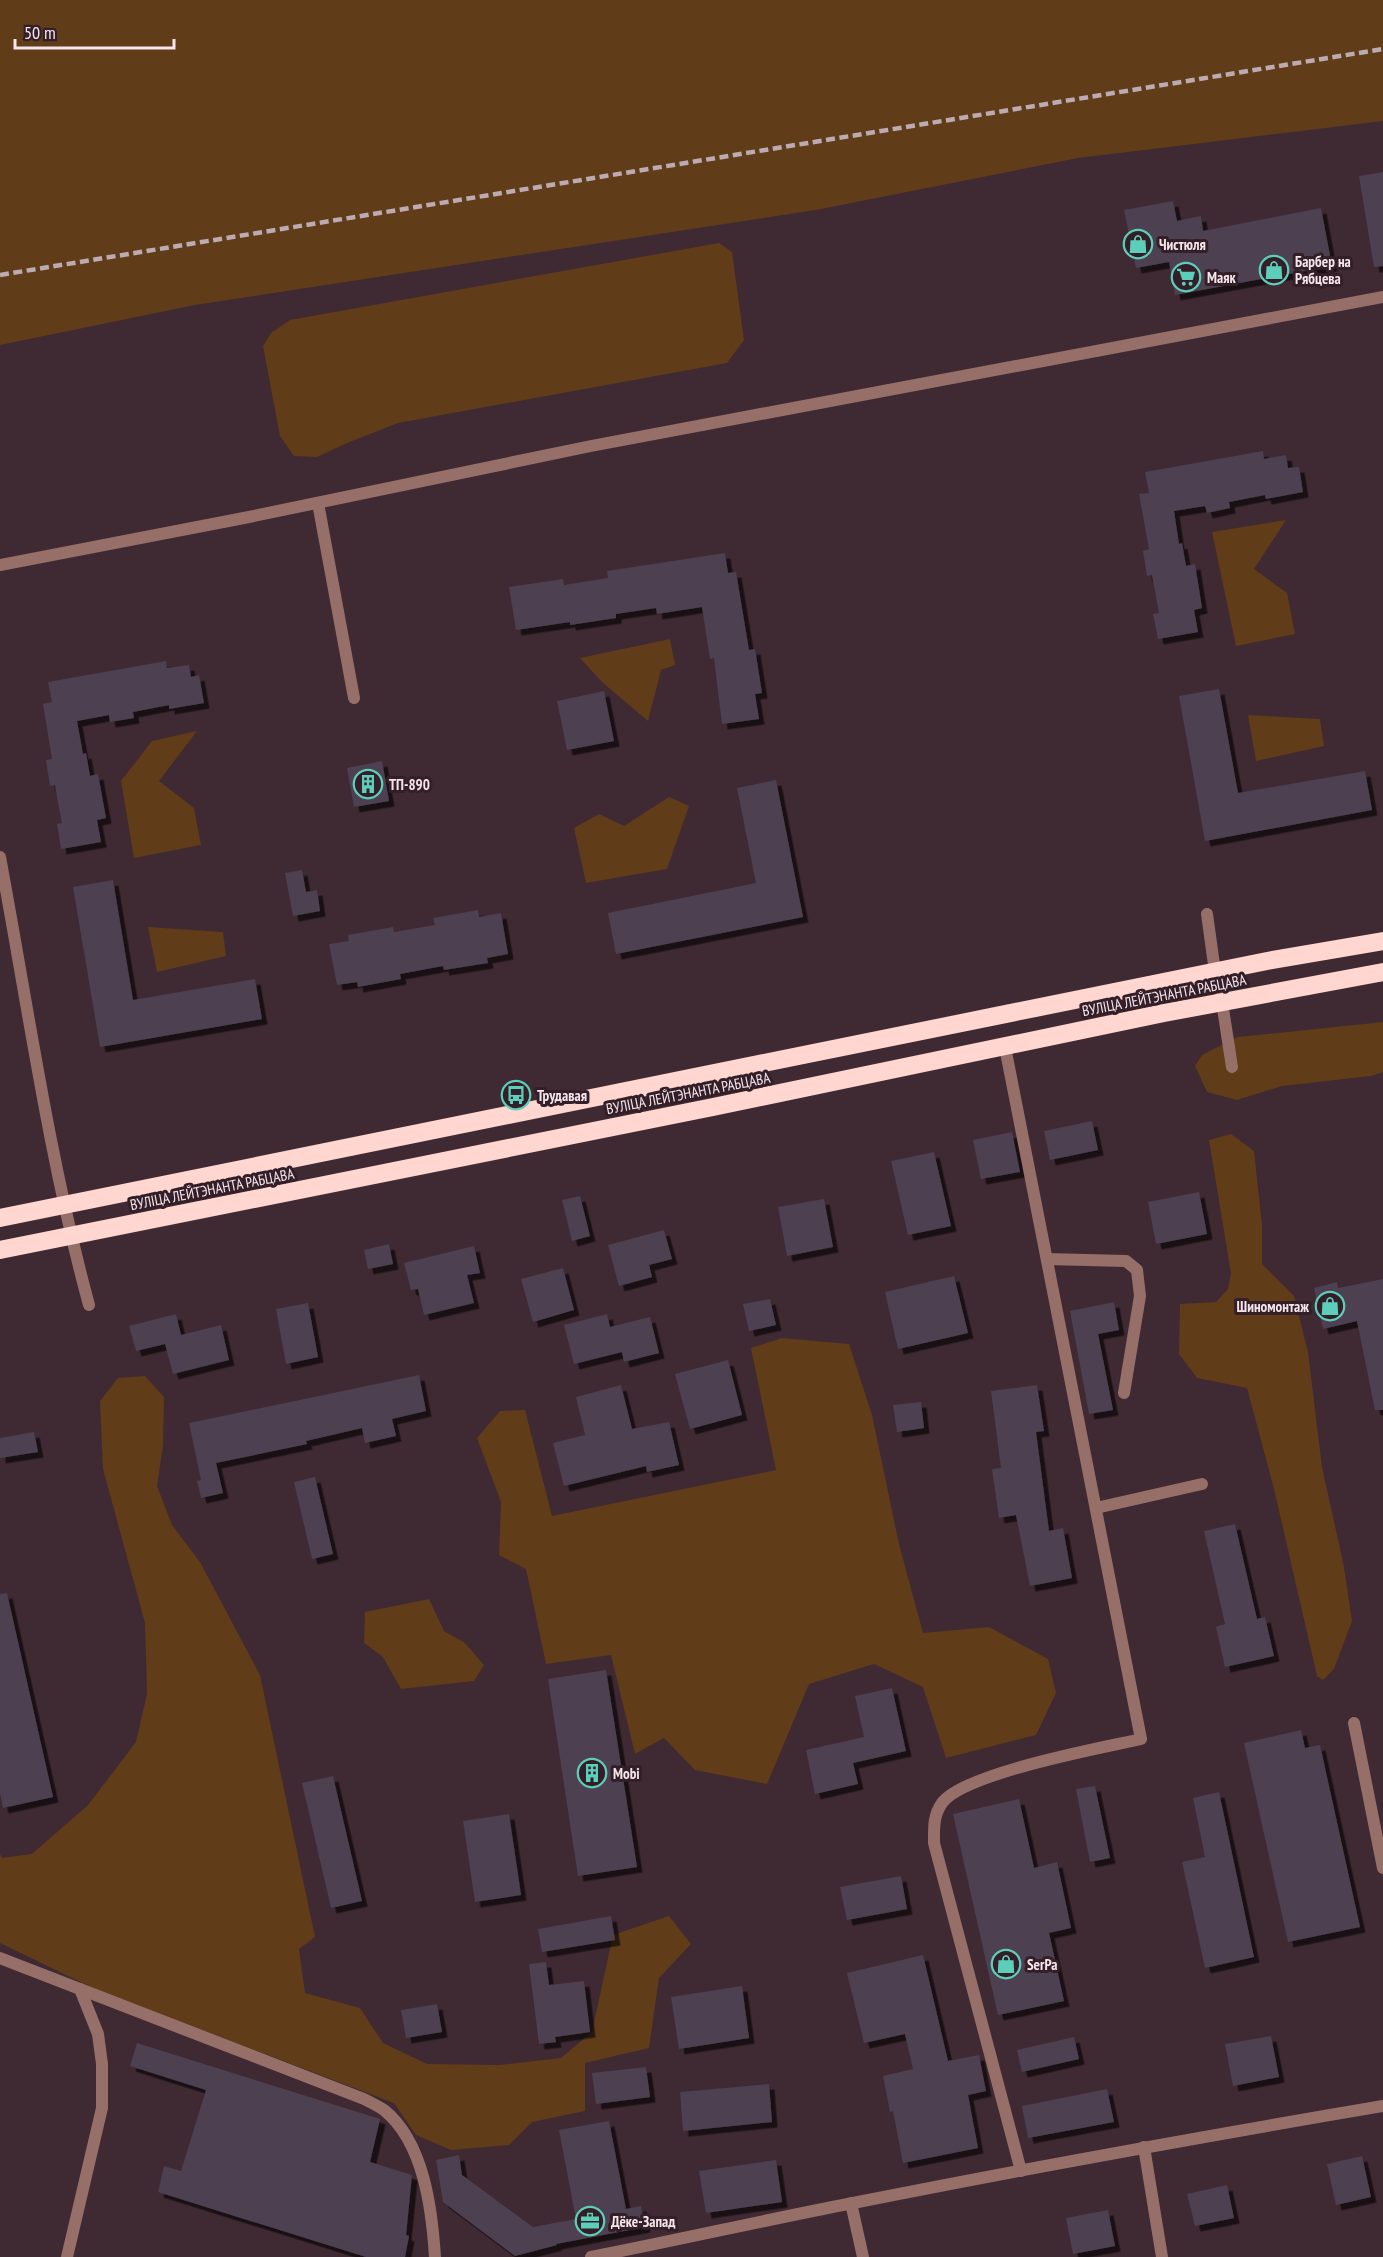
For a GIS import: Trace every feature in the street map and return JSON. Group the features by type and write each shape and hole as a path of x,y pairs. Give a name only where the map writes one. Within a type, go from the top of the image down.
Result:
{"highway":[{"name":"ВУЛІЦА ЛЕЙТЭНАНТА РАБЦАВА","path":"0,1218 1215,972 1383,941"},
{"name":"ВУЛІЦА ЛЕЙТЭНАНТА РАБЦАВА","path":"0,1250 1221,1002 1383,972"}],"street":[{"path":"0,565 591,446 1383,297"},
{"path":"318,502 354,698"},
{"path":"0,858 70,1236 89,1305"},
{"path":"1207,914 1232,1067"},
{"path":"1005,1047 1141,1739 1036,1763 976,1782 958,1790 943,1803 933,1821 934,1842 1021,2170"},
{"path":"1047,1259 1126,1261 1137,1270 1140,1296 1124,1393"},
{"path":"1096,1508 1202,1484"},
{"path":"1354,1723 1383,1869"},
{"path":"0,1958 364,2098 384,2110 399,2126 420,2167 428,2196 435,2257"},
{"path":"68,2257 102,2108 102,2064 98,2034 80,1989"},
{"path":"591,2257 1021,2170 1383,2106"},
{"path":"1144,2147 1162,2257"},
{"path":"851,2203 863,2257"}],"shaded area":[{"path":"0,0 1383,0 1383,121 1078,158 816,210 195,305 0,345"},
{"path":"719,243 732,252 744,340 727,363 398,423 317,457 294,456 280,436 263,346 271,333 290,320"},
{"path":"1286,520 1254,569 1287,593 1295,634 1236,646 1212,532"},
{"path":"670,639 675,665 661,670 648,721 602,682 580,658"},
{"path":"1248,715 1320,719 1324,746 1256,761"},
{"path":"197,731 159,781 194,808 201,845 134,858 121,781 152,741"},
{"path":"669,797 689,806 667,869 586,883 574,828 599,814 624,826"},
{"path":"148,927 223,932 226,956 157,972"},
{"path":"1383,1022 1383,1072 1371,1076 1282,1086 1237,1100 1207,1092 1195,1066 1202,1055 1238,1037"},
{"path":"1231,1134 1254,1151 1262,1225 1262,1264 1294,1296 1308,1352 1322,1467 1344,1567 1352,1621 1334,1669 1323,1680 1317,1676 1274,1489 1247,1388 1197,1378 1179,1354 1180,1304 1216,1302 1228,1289 1231,1274 1209,1140"},
{"path":"782,1338 849,1344 872,1415 899,1544 923,1633 989,1627 1048,1659 1056,1693 1036,1735 946,1758 923,1687 874,1664 809,1684 767,1784 695,1770 664,1738 635,1754 611,1655 546,1664 526,1569 499,1555 501,1502 477,1438 500,1411 525,1410 552,1516 776,1470 751,1348"},
{"path":"145,1376 164,1397 163,1445 157,1486 172,1525 200,1562 260,1675 315,1937 299,1949 305,1993 360,2008 383,2043 427,2064 500,2065 561,2058 592,2032 613,1935 669,1916 691,1944 659,1978 649,2048 585,2063 585,2111 532,2122 509,2145 451,2150 416,2135 394,2103 97,1990 0,1943 0,1854 2,1858 32,1854 88,1805 136,1742 147,1694 145,1623 103,1469 100,1401 118,1378"},
{"path":"429,1599 444,1631 465,1643 484,1665 474,1681 401,1689 383,1657 364,1643 365,1612"}],"building":[{"path":"1383,172 1383,266 1374,267 1359,176"},
{"path":"1173,201 1177,221 1201,216 1203,231 1321,208 1332,266 1175,295 1169,262 1136,268 1124,210"},
{"path":"1263,451 1264,459 1286,455 1288,468 1299,467 1303,492 1266,499 1265,495 1229,502 1230,508 1207,513 1205,506 1174,511 1179,544 1182,543 1186,566 1195,564 1202,608 1194,610 1198,632 1158,639 1153,614 1159,613 1152,575 1147,576 1143,551 1149,549 1139,494 1149,493 1145,472"},
{"path":"725,553 728,573 736,572 749,650 755,649 762,693 755,694 759,719 722,724 714,658 710,659 702,607 657,614 656,608 616,614 616,618 516,630 509,587 563,579 564,585 608,578 607,571"},
{"path":"166,661 167,668 189,665 191,677 199,675 204,703 169,709 169,705 133,712 134,718 110,722 109,715 77,721 90,776 98,774 106,818 97,820 101,842 61,849 57,824 62,823 55,785 50,786 46,760 52,759 43,704 52,702 48,682"},
{"path":"1219,689 1238,793 1365,771 1372,810 1205,841 1179,696"},
{"path":"604,691 614,741 567,750 557,701"},
{"name":"ТП-890","path":"382,761 389,801 354,807 347,768"},
{"path":"776,780 803,917 616,954 608,913 756,883 737,788"},
{"path":"302,870 306,892 317,890 320,911 293,916 285,873"},
{"path":"113,880 133,1000 255,979 262,1019 100,1047 73,887"},
{"path":"478,910 479,917 501,913 508,954 487,958 488,963 444,970 443,966 400,974 401,979 358,987 357,982 337,985 329,944 349,941 348,935 393,927 394,932 435,925 433,918"},
{"path":"1092,1121 1098,1150 1050,1160 1044,1131"},
{"path":"1012,1132 1020,1172 981,1179 973,1140"},
{"path":"934,1152 951,1226 908,1235 891,1161"},
{"path":"1199,1192 1207,1234 1156,1244 1148,1202"},
{"path":"580,1196 590,1236 572,1241 562,1200"},
{"path":"824,1199 833,1247 787,1256 778,1207"},
{"path":"664,1230 672,1259 649,1265 652,1277 619,1286 608,1245"},
{"path":"389,1244 393,1264 368,1269 364,1250"},
{"path":"474,1246 480,1273 467,1275 474,1303 424,1315 418,1289 411,1290 404,1263"},
{"path":"563,1268 574,1310 533,1322 521,1279"},
{"path":"954,1276 968,1333 898,1349 885,1292"},
{"path":"1383,1279 1383,1410 1375,1410 1357,1321 1323,1329 1314,1288 1337,1282 1338,1288"},
{"path":"770,1299 776,1325 749,1331 743,1304"},
{"path":"1114,1302 1119,1330 1098,1334 1113,1410 1089,1414 1070,1311"},
{"path":"308,1303 318,1357 286,1364 276,1309"},
{"path":"176,1314 181,1335 221,1325 229,1360 173,1374 165,1344 136,1351 129,1326"},
{"path":"607,1314 610,1327 650,1317 659,1353 624,1362 622,1352 574,1364 564,1325"},
{"path":"728,1360 742,1415 690,1429 675,1374"},
{"path":"419,1375 426,1411 392,1419 396,1436 365,1443 362,1428 306,1441 307,1444 216,1463 223,1493 201,1498 197,1481 201,1480 189,1423"},
{"path":"621,1385 632,1429 669,1422 679,1465 647,1472 646,1466 564,1486 553,1443 585,1435 576,1397"},
{"path":"1037,1385 1044,1431 1036,1432 1049,1531 1063,1528 1072,1578 1030,1586 1016,1515 999,1518 992,1469 1001,1468 991,1391"},
{"path":"921,1402 924,1428 897,1432 893,1405"},
{"path":"34,1432 38,1452 0,1458 0,1438"},
{"path":"315,1477 333,1554 312,1559 294,1482"},
{"path":"1235,1524 1257,1619 1265,1617 1274,1656 1225,1667 1216,1627 1225,1624 1204,1531"},
{"path":"7,1593 53,1797 3,1808 0,1793 0,1594"},
{"name":"Mobi","path":"606,1670 637,1867 578,1876 548,1679"},
{"path":"892,1688 906,1751 853,1763 858,1784 815,1794 806,1750 864,1737 855,1696"},
{"path":"1301,1730 1305,1748 1320,1745 1360,1927 1288,1942 1244,1743"},
{"path":"333,1776 362,1901 331,1908 302,1783"},
{"path":"1095,1786 1110,1858 1090,1862 1076,1789"},
{"path":"1219,1792 1254,1957 1205,1968 1182,1862 1205,1857 1193,1798"},
{"path":"1019,1799 1034,1868 1057,1862 1071,1928 1049,1933 1064,2001 998,2015 953,1814"},
{"path":"509,1814 521,1895 475,1902 463,1821"},
{"path":"901,1876 907,1909 847,1920 840,1887"},
{"path":"611,1916 615,1940 542,1952 538,1929"},
{"path":"923,1955 948,2061 979,2055 986,2091 968,2095 978,2148 903,2163 893,2111 890,2112 883,2076 913,2069 905,2034 864,2043 847,1973"},
{"path":"546,1962 549,1985 584,1981 590,2032 555,2037 556,2042 539,2044 529,1964"},
{"path":"742,1986 749,2038 679,2049 671,1997"},
{"path":"437,2004 442,2032 406,2038 401,2010"},
{"path":"1271,2036 1279,2077 1233,2086 1225,2044"},
{"path":"1074,2037 1079,2059 1022,2072 1017,2050"},
{"path":"137,2043 380,2119 370,2162 412,2175 406,2235 409,2236 405,2257 366,2257 158,2192 164,2166 181,2171 206,2090 130,2066"},
{"path":"646,2067 650,2097 596,2104 592,2073"},
{"path":"769,2084 772,2122 683,2131 680,2092"},
{"path":"1107,2089 1114,2122 1028,2138 1022,2106"},
{"path":"609,2121 626,2209 641,2206 645,2227 556,2244 515,2256 443,2202 436,2160 459,2155 462,2175 533,2227 576,2219 559,2130"},
{"path":"1362,2156 1371,2197 1336,2205 1327,2164"},
{"path":"776,2160 782,2202 706,2213 699,2171"},
{"path":"1227,2185 1234,2218 1195,2226 1187,2194"},
{"path":"1108,2210 1115,2246 1073,2254 1066,2218"}],"railway":[{"path":"0,275 1383,49"}],"place":[{"name":"Чистюля","path":"1138,244"},
{"name":"Барбер на Рябцева","path":"1274,270"},
{"name":"Маяк","path":"1186,277"},
{"name":"ТП-890","path":"368,784"},
{"name":"Трудавая","path":"516,1095"},
{"name":"Шиномонтаж","path":"1330,1306"},
{"name":"Mobi","path":"592,1773"},
{"name":"SerPa","path":"1006,1964"},
{"name":"Дёке-Запад","path":"590,2221"}]}
